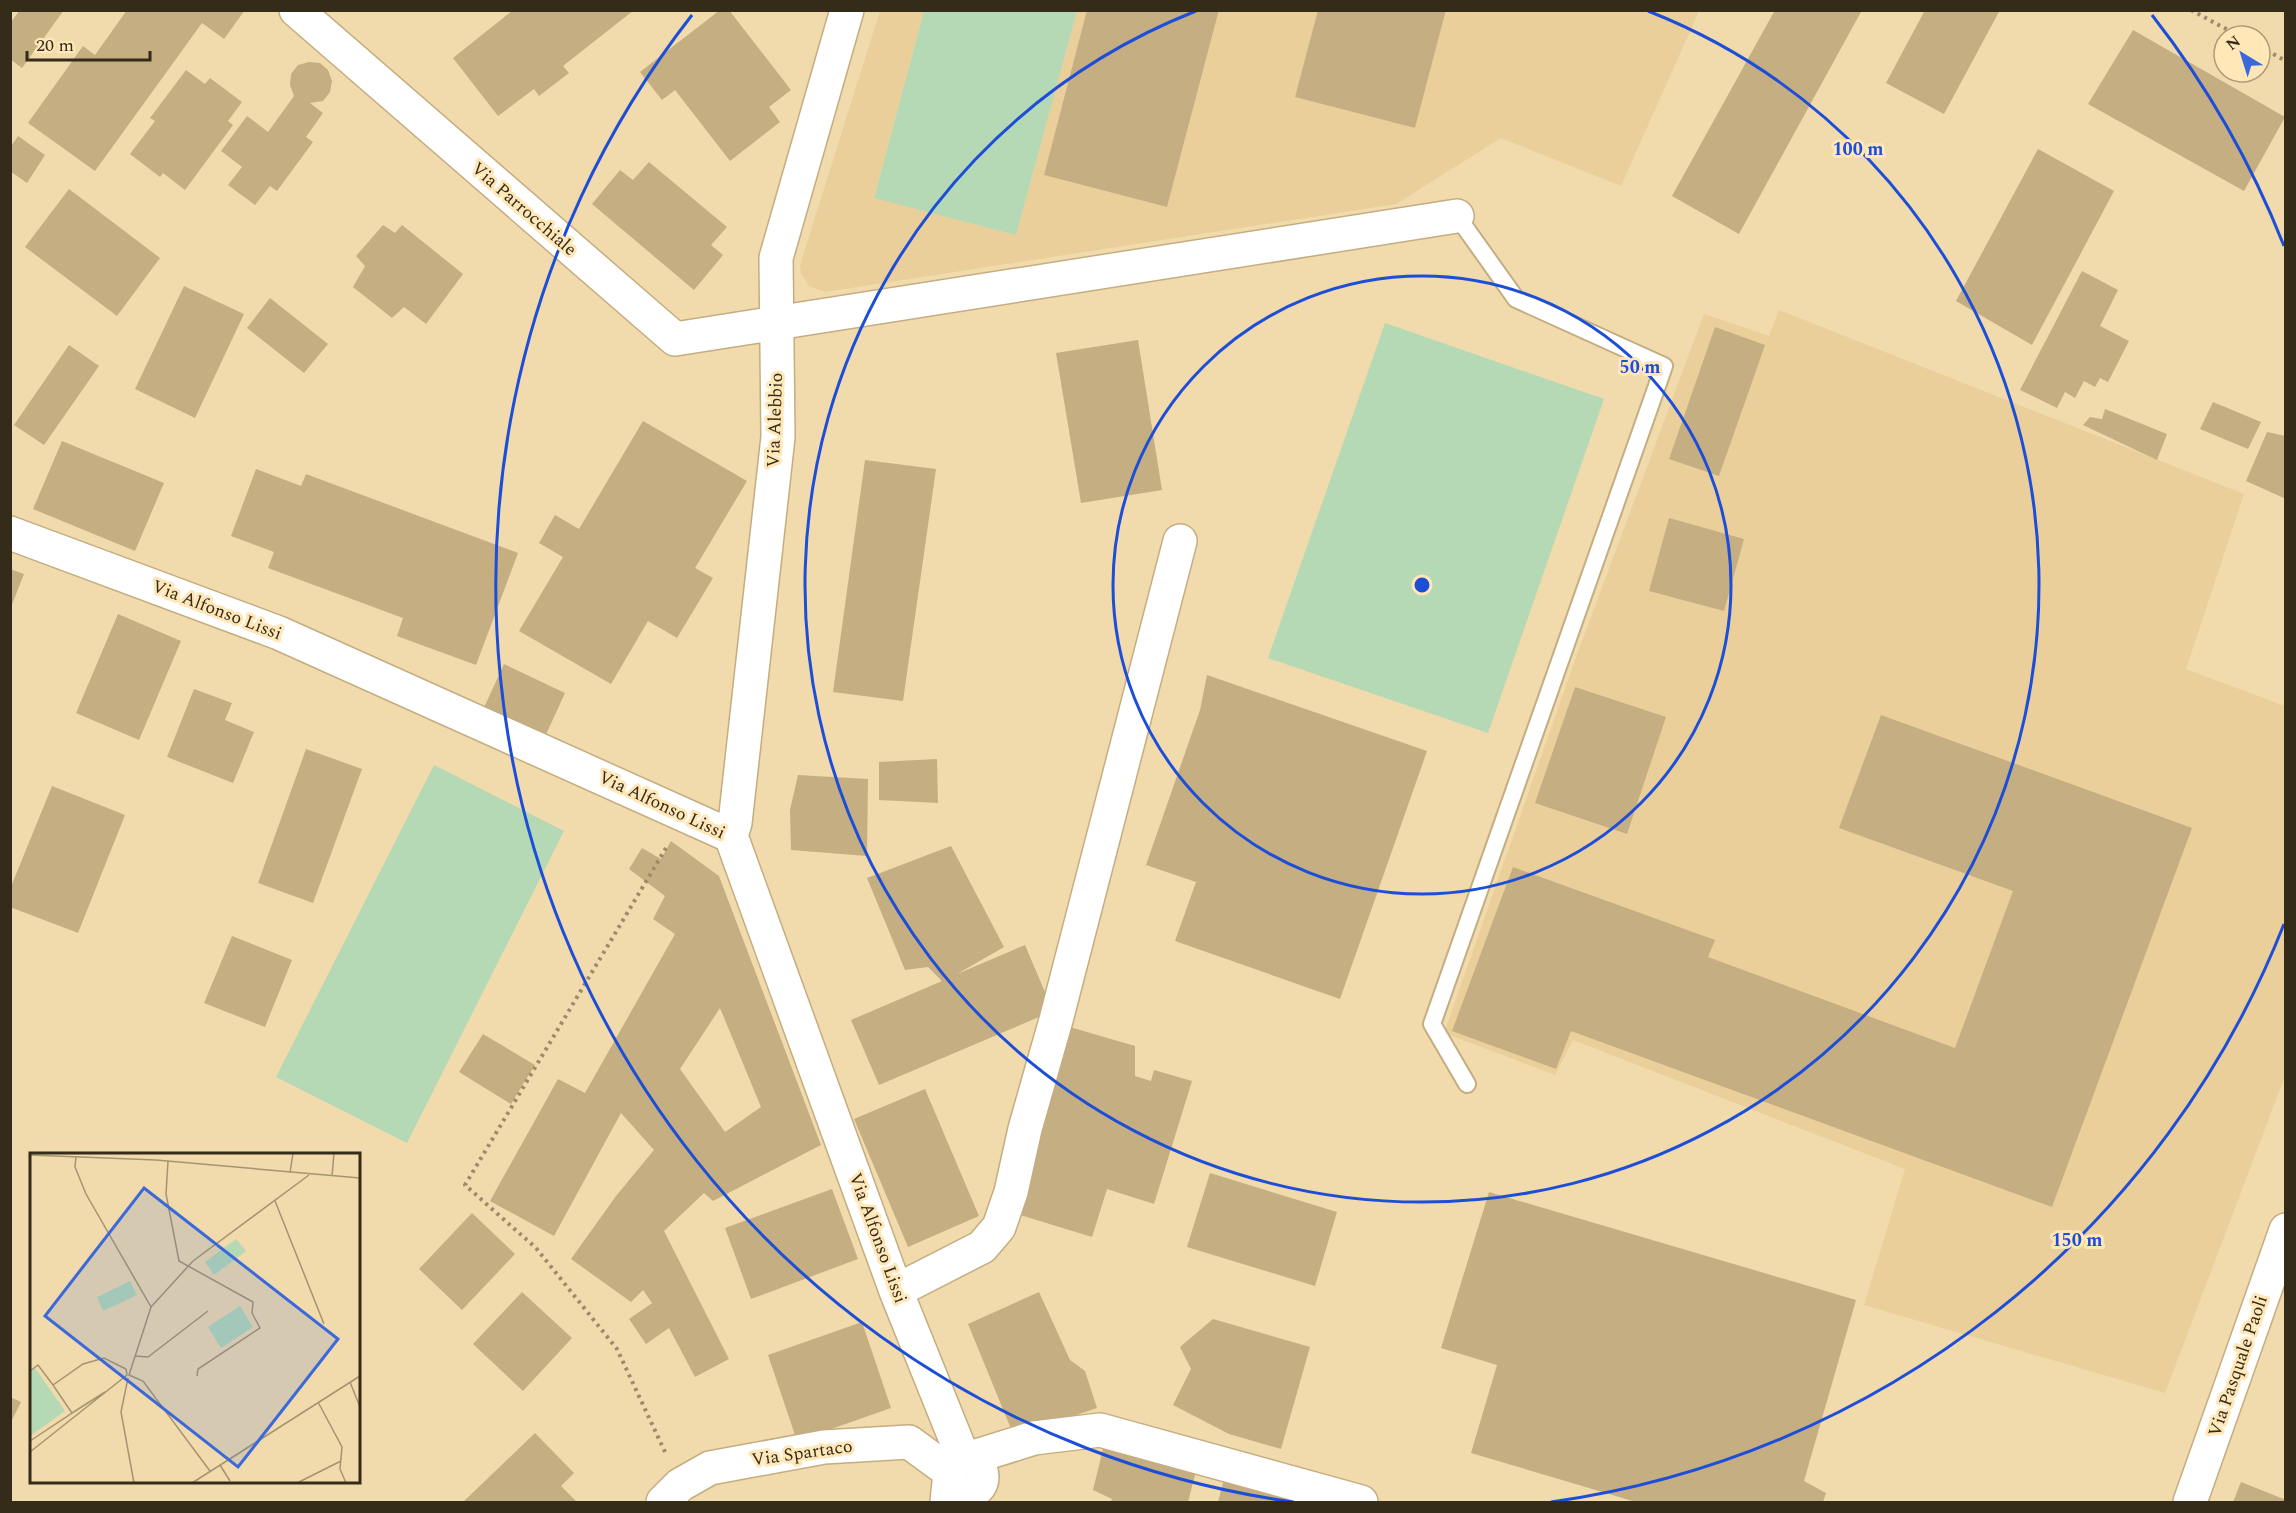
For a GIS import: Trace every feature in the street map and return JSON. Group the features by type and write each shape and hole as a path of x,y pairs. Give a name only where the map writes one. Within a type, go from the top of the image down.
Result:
{"street":[{"name":"Via Parrocchiale","path":"296,10 675,339 777,322"},
{"name":"Via Alebbio","path":"731,836 735,823 778,436 776,258 846,10"},
{"path":"777,322 1457,216"},
{"name":"Via Alfonso Lissi","path":"10,533 279,633 682,812 731,836 964,1485"},
{"path":"896,1291 982,1247 999,1227 1011,1192 1025,1129 1065,986 1180,541"},
{"name":"Via Pasquale Paoli","path":"2190,1503 2286,1230"},
{"path":"964,1485 1034,1438 1100,1430 1361,1503"},
{"name":"Via Spartaco","path":"672,1494 710,1468 824,1447 909,1442 964,1485"}],"lane":[{"path":"1457,216 1516,299 1664,366 1432,1024 1467,1084"}],"path":[{"path":"2191,10 2217,24"},
{"path":"2272,53 2286,61"},
{"path":"672,1494 617,1349 536,1248 465,1185 671,841 682,812"}],"shaded area":[{"path":"880,11 924,11 874,197 1016,235 1077,11 1087,11 1044,175 1167,207 1219,11 1318,11 1295,97 1415,128 1446,11 1699,11 1621,186 1501,138 1396,204 825,292 809,286 801,273 800,265"},
{"path":"1779,310 2244,494 2186,669 2285,706 2285,1076 2165,1393 1864,1305 1905,1169 1573,1040 1555,1075 1444,1033 1575,660 1704,314 1769,336"}],"green space":[{"path":"924,11 1077,11 1016,235 874,198"},
{"path":"1385,323 1604,399 1488,733 1268,658"},
{"path":"434,765 564,831 407,1143 276,1077"}],"building":[{"path":"20,10 64,10 22,68 10,59 10,23"},
{"path":"127,10 245,10 224,39 202,23 95,171 28,123 83,46 95,55"},
{"path":"513,10 634,10 563,66 569,73 539,96 534,89 498,116 453,58"},
{"path":"720,10 729,10 791,90 769,107 780,122 730,161 675,90 662,100 640,72"},
{"path":"1087,10 1219,10 1167,207 1044,175"},
{"path":"1318,10 1446,10 1415,128 1295,97"},
{"path":"1775,10 1862,10 1739,234 1672,196"},
{"path":"1925,10 2000,10 1944,114 1886,83"},
{"path":"2133,30 2212,75 2212,84 2227,84 2285,117 2244,191 2088,104"},
{"path":"309,62 320,63 328,70 332,81 330,92 323,101 310,103 323,113 306,137 313,142 277,191 270,186 255,205 228,185 242,167 221,151 247,116 268,132 294,96 290,85 291,74 298,65"},
{"path":"186,70 205,84 210,78 242,102 228,121 233,125 185,190 163,173 160,177 130,154 155,121 150,118"},
{"path":"18,136 45,155 27,183 10,171 10,148"},
{"path":"2038,149 2114,191 2032,345 1956,301"},
{"path":"649,162 727,227 711,245 723,255 694,290 592,204 620,170 633,180"},
{"path":"69,189 160,258 117,316 25,247"},
{"path":"383,225 395,233 402,225 463,274 426,324 404,307 392,318 353,287 365,266 356,256"},
{"path":"2082,271 2118,290 2100,326 2129,341 2108,382 2100,378 2095,387 2084,381 2075,398 2065,392 2057,408 2020,390"},
{"path":"184,286 244,314 195,418 135,389"},
{"path":"270,298 328,344 304,373 247,328"},
{"path":"1715,327 1765,345 1719,476 1669,459"},
{"path":"1138,340 1162,490 1081,503 1056,353"},
{"path":"69,345 99,366 44,445 14,425"},
{"path":"2213,402 2261,422 2248,449 2200,429"},
{"path":"2105,409 2167,434 2157,460 2083,425 2090,417 2102,419"},
{"path":"643,421 747,481 695,568 713,578 677,638 648,621 611,684 519,631 563,557 539,543 555,515 579,529"},
{"path":"2267,432 2286,436 2286,499 2246,481"},
{"path":"62,441 164,483 135,551 33,509"},
{"path":"865,460 936,469 903,701 833,692"},
{"path":"256,469 301,486 306,474 518,553 476,665 397,636 403,618 268,568 274,552 231,536"},
{"path":"1669,518 1744,539 1724,611 1649,591"},
{"path":"10,569 24,574 11,607 10,607"},
{"path":"118,614 181,641 139,740 76,713"},
{"path":"504,664 565,693 543,741 482,712"},
{"path":"1207,675 1427,751 1340,999 1175,941 1196,882 1146,865 1200,710"},
{"path":"1575,687 1666,717 1627,834 1535,803"},
{"path":"194,689 232,703 225,720 254,732 233,783 167,757"},
{"path":"1881,715 2192,828 2052,1207 1571,1031 1556,1069 1452,1031 1513,867 1715,940 1708,957 1955,1048 2013,891 1839,828"},
{"path":"306,749 362,769 313,903 258,883"},
{"path":"937,759 938,803 879,800 879,762"},
{"path":"798,775 868,779 867,856 791,850 790,810"},
{"path":"52,786 125,815 78,933 10,907 10,889"},
{"path":"671,841 719,876 821,1145 713,1201 704,1193 664,1231 729,1359 695,1377 669,1328 646,1344 629,1319 652,1303 643,1290 631,1302 571,1259 616,1196 654,1150 621,1113 554,1236 490,1201 558,1079 585,1093 675,934 653,919 665,896 629,869 642,848 661,859","holes":["720,1008 761,1107 725,1132 680,1069"]},
{"path":"951,846 1004,947 957,974 1025,945 1053,1011 879,1085 851,1020 942,981 928,967 905,970 867,878"},
{"path":"232,936 292,960 265,1027 204,1003"},
{"path":"1063,1025 1135,1046 1135,1076 1151,1081 1154,1070 1192,1081 1154,1204 1107,1189 1092,1237 1017,1214 1042,1135 1033,1129"},
{"path":"483,1034 535,1065 511,1104 459,1072"},
{"path":"925,1089 979,1216 908,1247 854,1119"},
{"path":"1210,1173 1337,1212 1315,1286 1187,1247"},
{"path":"832,1189 858,1259 751,1299 725,1228"},
{"path":"1489,1192 1856,1300 1804,1481 1826,1493 1823,1502 1636,1502 1471,1453 1497,1365 1441,1348"},
{"path":"472,1213 515,1254 462,1310 419,1269"},
{"path":"522,1292 572,1338 523,1391 473,1344"},
{"path":"1039,1292 1070,1360 1085,1371 1097,1408 1014,1436 968,1324"},
{"path":"1213,1319 1310,1347 1281,1449 1229,1434 1173,1405 1191,1369 1180,1347"},
{"path":"862,1322 891,1408 797,1441 768,1355"},
{"path":"10,1397 21,1402 10,1424"},
{"path":"535,1433 574,1473 561,1486 577,1502 463,1502"},
{"path":"1104,1445 1196,1471 1188,1502 1111,1502 1112,1499 1093,1490"},
{"path":"1224,1479 1304,1502 1218,1502"},
{"path":"2241,1482 2286,1500 2286,1502 2233,1502"}]}
